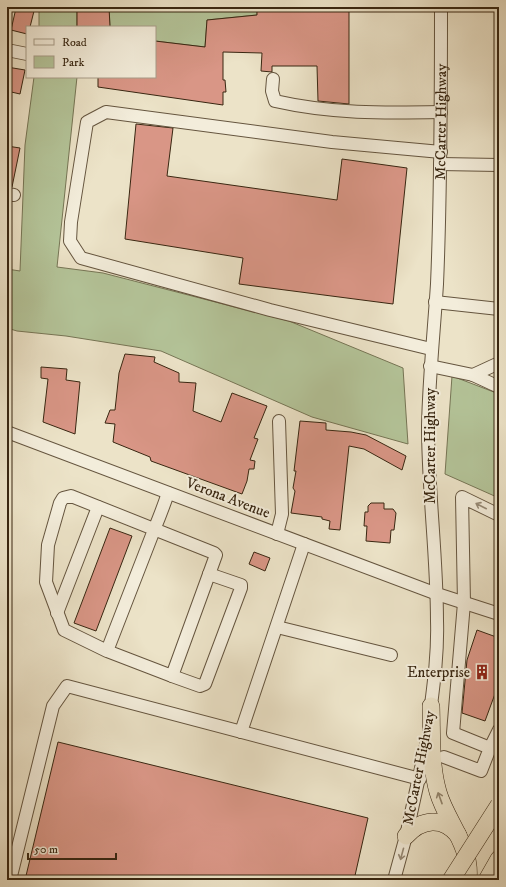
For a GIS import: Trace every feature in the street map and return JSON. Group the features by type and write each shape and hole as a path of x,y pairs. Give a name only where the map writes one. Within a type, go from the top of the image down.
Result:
{"highway":[{"path":"431,706 432,760 438,792 443,805 464,845 468,858 468,880"},
{"path":"450,880 499,805"},
{"path":"406,836 421,824 431,822 441,823 450,827 464,845"},
{"path":"487,880 499,859"}],"street":[{"name":"McCarter Highway","path":"394,880 420,779 435,678 437,594 428,460 430,366 435,302 441,158 441,7"},
{"path":"7,50 26,54"},
{"path":"273,79 272,91 275,101 308,109 342,112 441,112"},
{"path":"431,349 270,310 81,258 70,241 71,222 87,122 106,112 499,165"},
{"path":"435,302 499,309"},
{"path":"473,375 499,363"},
{"path":"430,366 473,375 499,387"},
{"path":"277,534 282,514 278,420"},
{"name":"Verona Avenue","path":"7,432 437,594 499,614"},
{"path":"107,651 168,493"},
{"path":"172,676 209,574 216,556 214,553 71,496 63,498 60,503 48,545 46,582 64,630 107,651 172,676 200,686 205,684 241,588 241,585 209,574"},
{"path":"490,748 453,733 464,603 462,497 499,515"},
{"path":"57,613 98,507"},
{"path":"241,732 304,544"},
{"path":"277,627 391,655"},
{"path":"10,880 53,706 68,686 420,779"},
{"path":"444,757 481,772 499,730"}],"green space":[{"path":"39,7 77,7 77,26 39,26"},
{"path":"109,7 257,7 257,15 207,20 205,47 156,41 156,26 110,26"},
{"path":"34,78 77,78 57,267 103,273 289,321 403,368 408,444 312,417 161,351 66,336 17,331 7,328 7,269 20,271 25,145"},
{"path":"452,376 499,394 499,498 445,474"}],"building":[{"path":"77,7 109,7 110,26 77,26"},
{"path":"257,7 349,7 349,104 318,101 317,66 272,66 272,72 261,71 262,53 223,52 223,80 225,80 226,92 223,92 223,105 98,87 98,78 156,78 156,41 205,47 207,20 257,15"},
{"path":"16,8 34,11 30,26 26,26 26,34 11,30"},
{"path":"7,67 25,70 20,94 7,91"},
{"path":"136,124 173,128 167,176 337,200 342,159 407,168 393,304 239,284 243,258 125,239"},
{"path":"7,146 20,148 12,187 7,187"},
{"path":"125,354 155,357 154,362 179,373 179,382 196,383 193,411 221,422 232,393 267,406 254,438 258,439 250,460 255,461 254,469 249,469 247,481 242,494 151,461 150,457 113,442 115,424 105,423 110,410 115,410 119,373"},
{"path":"41,367 67,369 66,380 80,382 75,434 43,422 48,379 41,378"},
{"path":"300,421 326,423 326,430 366,435 406,456 402,470 364,449 349,446 340,530 329,529 330,521 322,519 322,517 291,513 295,491 293,488 296,471 294,471"},
{"path":"371,503 384,503 384,509 393,509 396,513 394,530 391,530 390,543 366,541 367,526 364,526 365,512 368,512 368,506"},
{"path":"110,528 132,536 96,631 74,623"},
{"path":"254,552 270,558 265,571 249,564"},
{"name":"Enterprise","path":"477,630 499,638 499,683 485,721 462,713 467,660"},
{"path":"58,742 368,818 354,880 25,880"}],"place":[{"name":"Enterprise","path":"482,672"}]}
